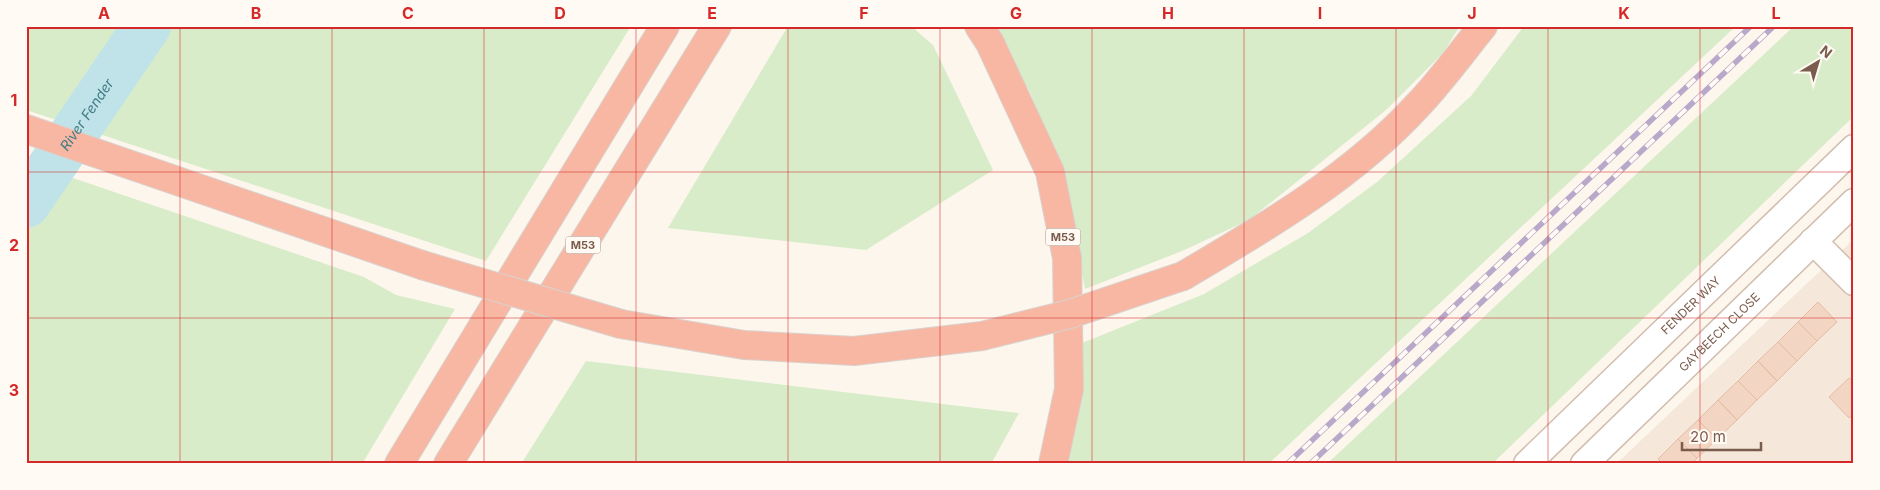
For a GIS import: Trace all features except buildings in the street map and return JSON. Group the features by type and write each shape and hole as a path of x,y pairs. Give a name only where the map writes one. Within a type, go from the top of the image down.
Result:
{"highway":[{"path":"398,464 664,26"},
{"name":"M53","path":"448,464 717,26"},
{"name":"M53","path":"979,26 990,43 1050,172 1068,258 1069,389 1052,464"},
{"path":"27,130 422,265 621,324 744,344 854,351 982,336 1118,300 1183,276 1266,227 1342,173 1418,105 1483,26"}],"street":[{"name":"FENDER WAY","path":"1527,464 1854,148"},
{"name":"GAYBEECH CLOSE","path":"1584,464 1854,202"},
{"path":"1813,241 1854,282"}],"shaded area":[{"path":"1854,239 1854,464 1616,464"}],"green space":[{"path":"26,26 631,26 486,261 26,110"},
{"path":"788,26 911,26 933,45 993,170 866,250 668,228"},
{"path":"991,26 1460,26 1443,53 1386,110 1249,220 1182,251 1085,289 1064,180 1030,92"},
{"path":"1524,26 1736,26 1268,464 1066,464 1076,423 1082,343 1204,294 1308,233 1377,182 1471,96"},
{"path":"1794,26 1854,26 1854,116 1492,464 1327,464"},
{"path":"26,162 364,277 396,295 455,309 362,464 26,464"},
{"path":"586,361 1019,413 991,464 521,464"}],"waterway":[{"name":"River Fender","path":"26,204 147,26"}],"railway":[{"path":"1287,464 1751,26"},
{"path":"1310,464 1774,26"}]}
